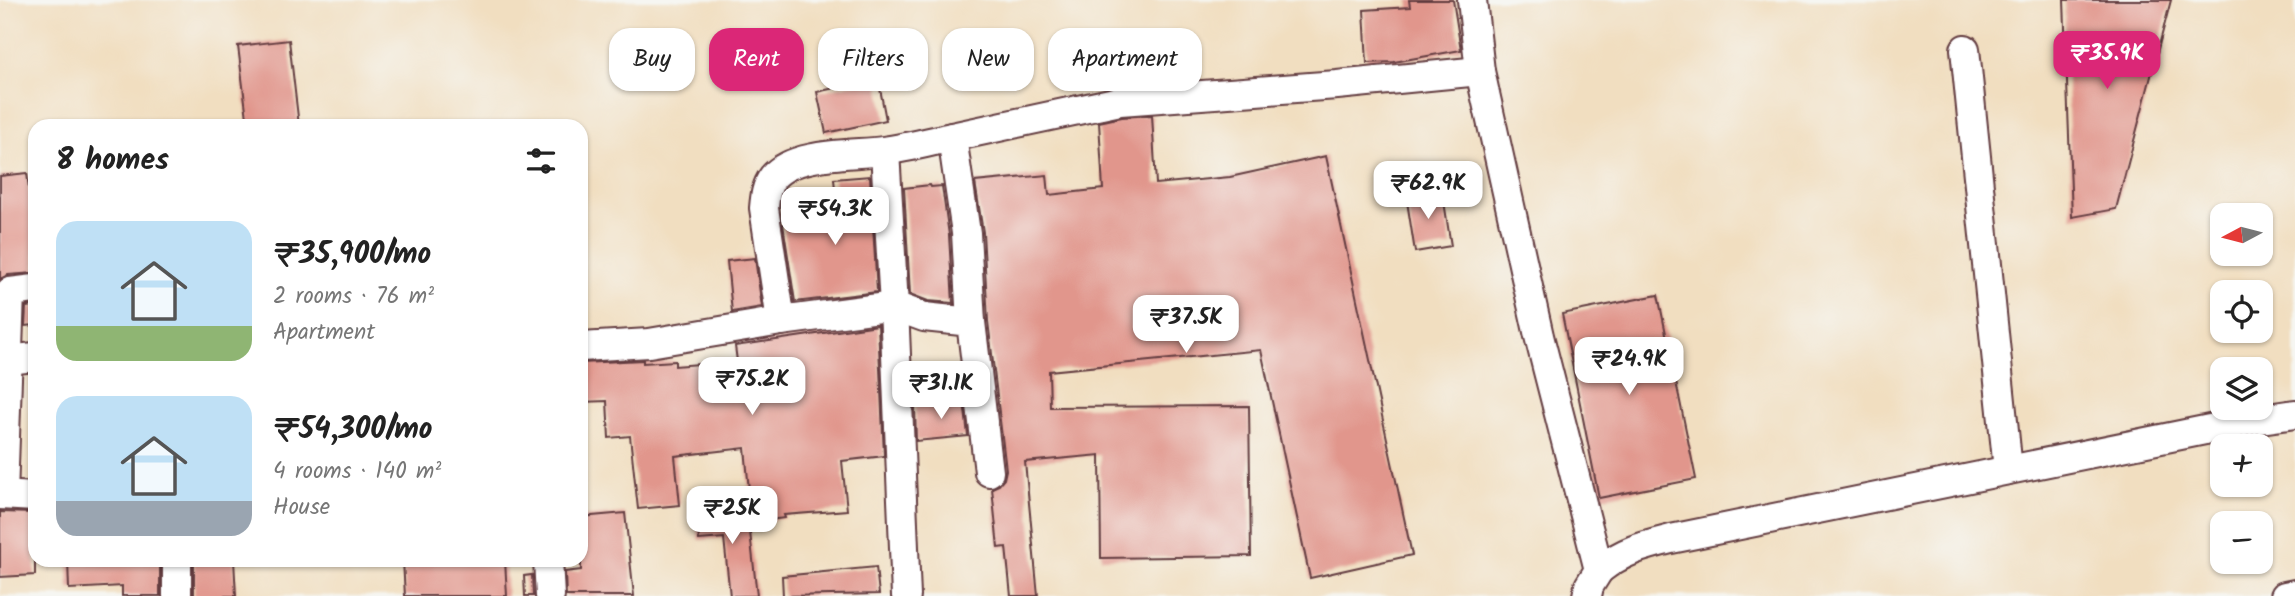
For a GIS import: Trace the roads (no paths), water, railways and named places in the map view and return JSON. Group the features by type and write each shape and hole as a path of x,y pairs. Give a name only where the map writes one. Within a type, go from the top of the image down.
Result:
{"street":[{"path":"1472,0 1480,71 1539,336 1599,570"},
{"path":"1965,49 2008,470"},
{"path":"781,321 764,208 766,192 774,177 785,168 810,158 885,150 1120,101 1480,71"},
{"path":"952,137 966,233 971,321 989,472"},
{"path":"885,150 906,596"},
{"path":"15,291 7,360 2,495 28,497"},
{"path":"588,347 649,344 781,321 894,306 924,317 971,321"},
{"path":"7,360 28,358"},
{"path":"1587,596 1589,586 1599,570 1616,557 1636,548 1671,539 2254,420 2295,414"},
{"path":"177,567 177,596"},
{"path":"548,567 550,596"},
{"path":"2285,596 2295,594"}]}
